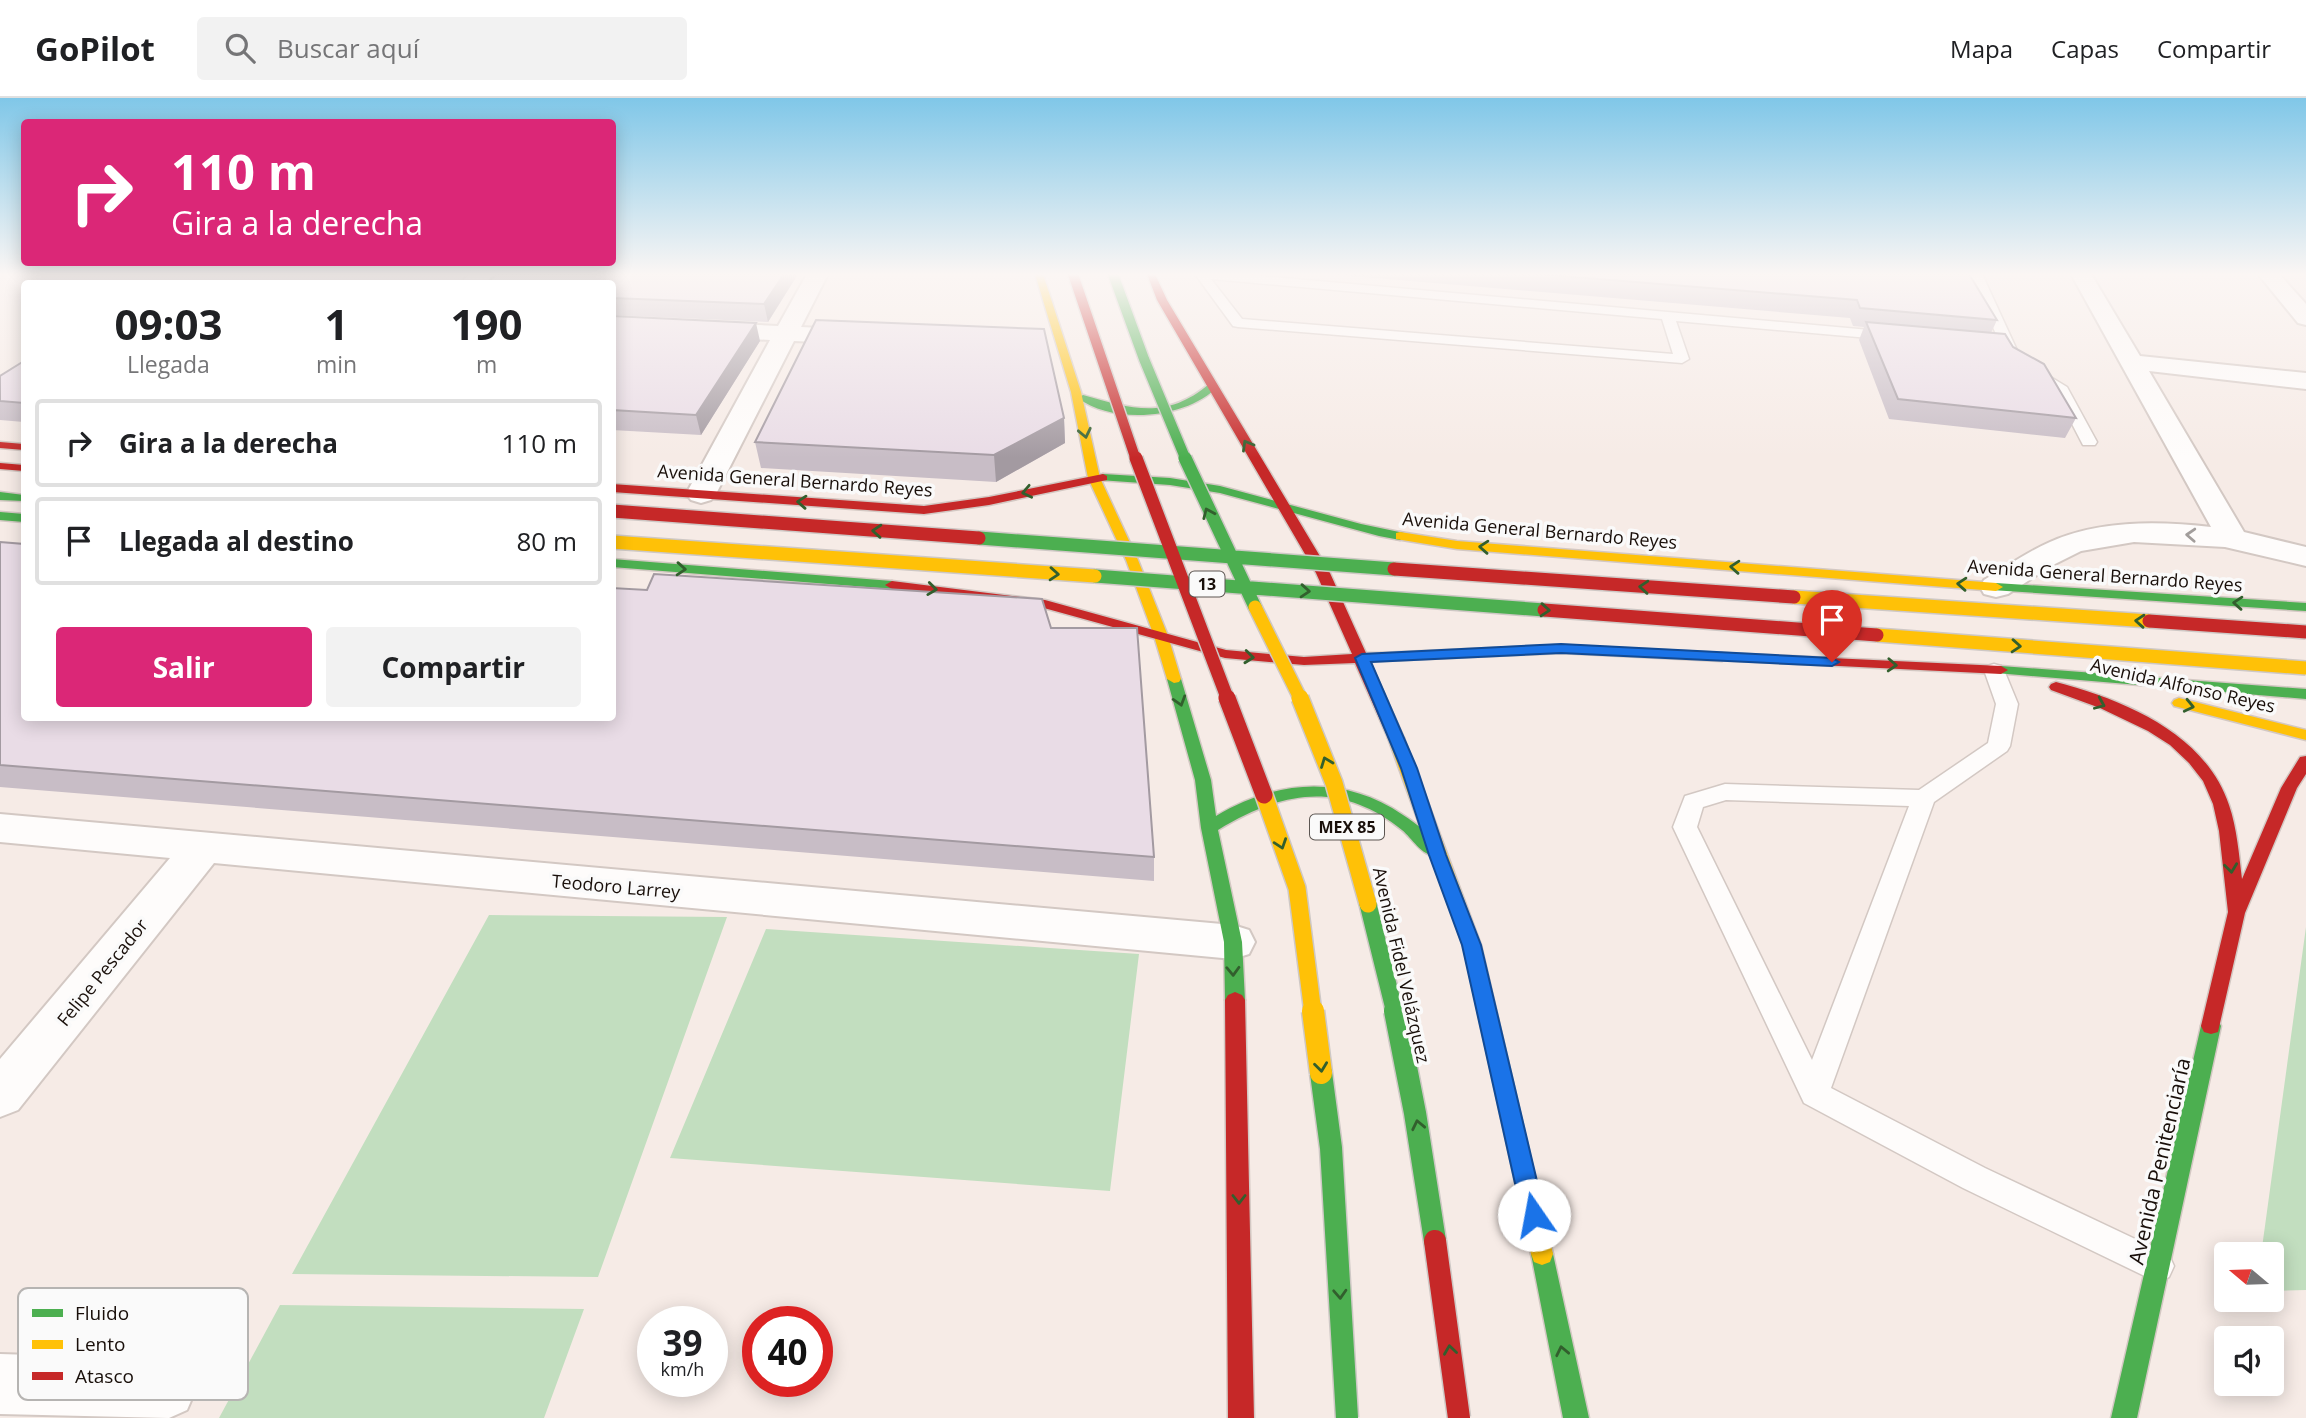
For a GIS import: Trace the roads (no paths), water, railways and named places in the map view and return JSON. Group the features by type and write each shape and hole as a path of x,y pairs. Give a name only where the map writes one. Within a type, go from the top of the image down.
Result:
{"main road":[{"path":"1057,336 1076,392 1094,478 1132,560 1161,636 1203,780 1209,828 1233,942 1239,1146 1241,1418"},
{"path":"1094,336 1147,489 1247,746 1297,888 1331,1148 1347,1418"},
{"name":"Avenida Fidel Velázquez","path":"1134,336 1211,519 1307,712 1334,783 1384,958 1421,1138 1459,1418"},
{"path":"1183,336 1323,573 1409,768 1472,945 1528,1189 1576,1418"},
{"path":"1076,392 1098,405 1114,409 1151,411 1199,400 1213,386"},
{"path":"0,445 21,447"},
{"path":"0,466 21,468"},
{"name":"Avenida General Bernardo Reyes","path":"616,488 924,510 989,501 1094,478 1168,480 1236,493 1373,531 1412,539 1996,587 2306,607"},
{"path":"0,496 21,498"},
{"path":"886,584 931,567 945,555 952,542 949,530 940,519 924,510"},
{"name":"13","path":"616,511 1423,572 2306,632"},
{"path":"0,516 21,518"},
{"name":"13","path":"616,542 2306,668"},
{"path":"1539,551 1512,557 1497,568 1490,581 1490,596 1498,612 1520,631 1561,649"},
{"path":"616,564 886,584 1045,604 1225,654 1256,658 1304,661 1561,649 2004,671 2306,694"},
{"name":"Avenida Penitenciaría","path":"2004,671 2134,719 2177,743 2193,757 2207,774 2221,805 2236,913"},
{"name":"Avenida Alfonso Reyes","path":"2051,674 2306,735"},
{"name":"Avenida Penitenciaría","path":"2124,1418 2236,913 2289,788 2306,761"},
{"path":"1209,828 1226,813 1247,802 1299,790 1327,791 1354,796 1381,806 1404,819 1424,836 1438,855"},
{"path":"2278,817 2297,812"}],"street":[{"path":"701,494 782,336"},
{"path":"835,336 880,337"},
{"path":"2116,336 2233,539"},
{"path":"1032,343 1060,344"},
{"path":"2131,362 2306,381"},
{"path":"1996,587 2053,553 2081,541 2149,533 2233,539 2306,557"},
{"name":"Teodoro Larrey","path":"0,828 1233,942"},
{"name":"Felipe Pescador","path":"0,1095 203,848"},
{"path":"0,1384 18,1385"}],"lane":[{"path":"1393,336 1682,359 1674,336"},
{"path":"1885,336 1900,337"},
{"path":"1998,336 2002,346 2015,362 2062,390 2089,442"},
{"path":"1814,1094 1924,798 1999,746 2007,704 2004,671"},
{"path":"1924,798 1725,792 1693,802 1685,827 1814,1094 1974,1178 2157,1266"}]}
